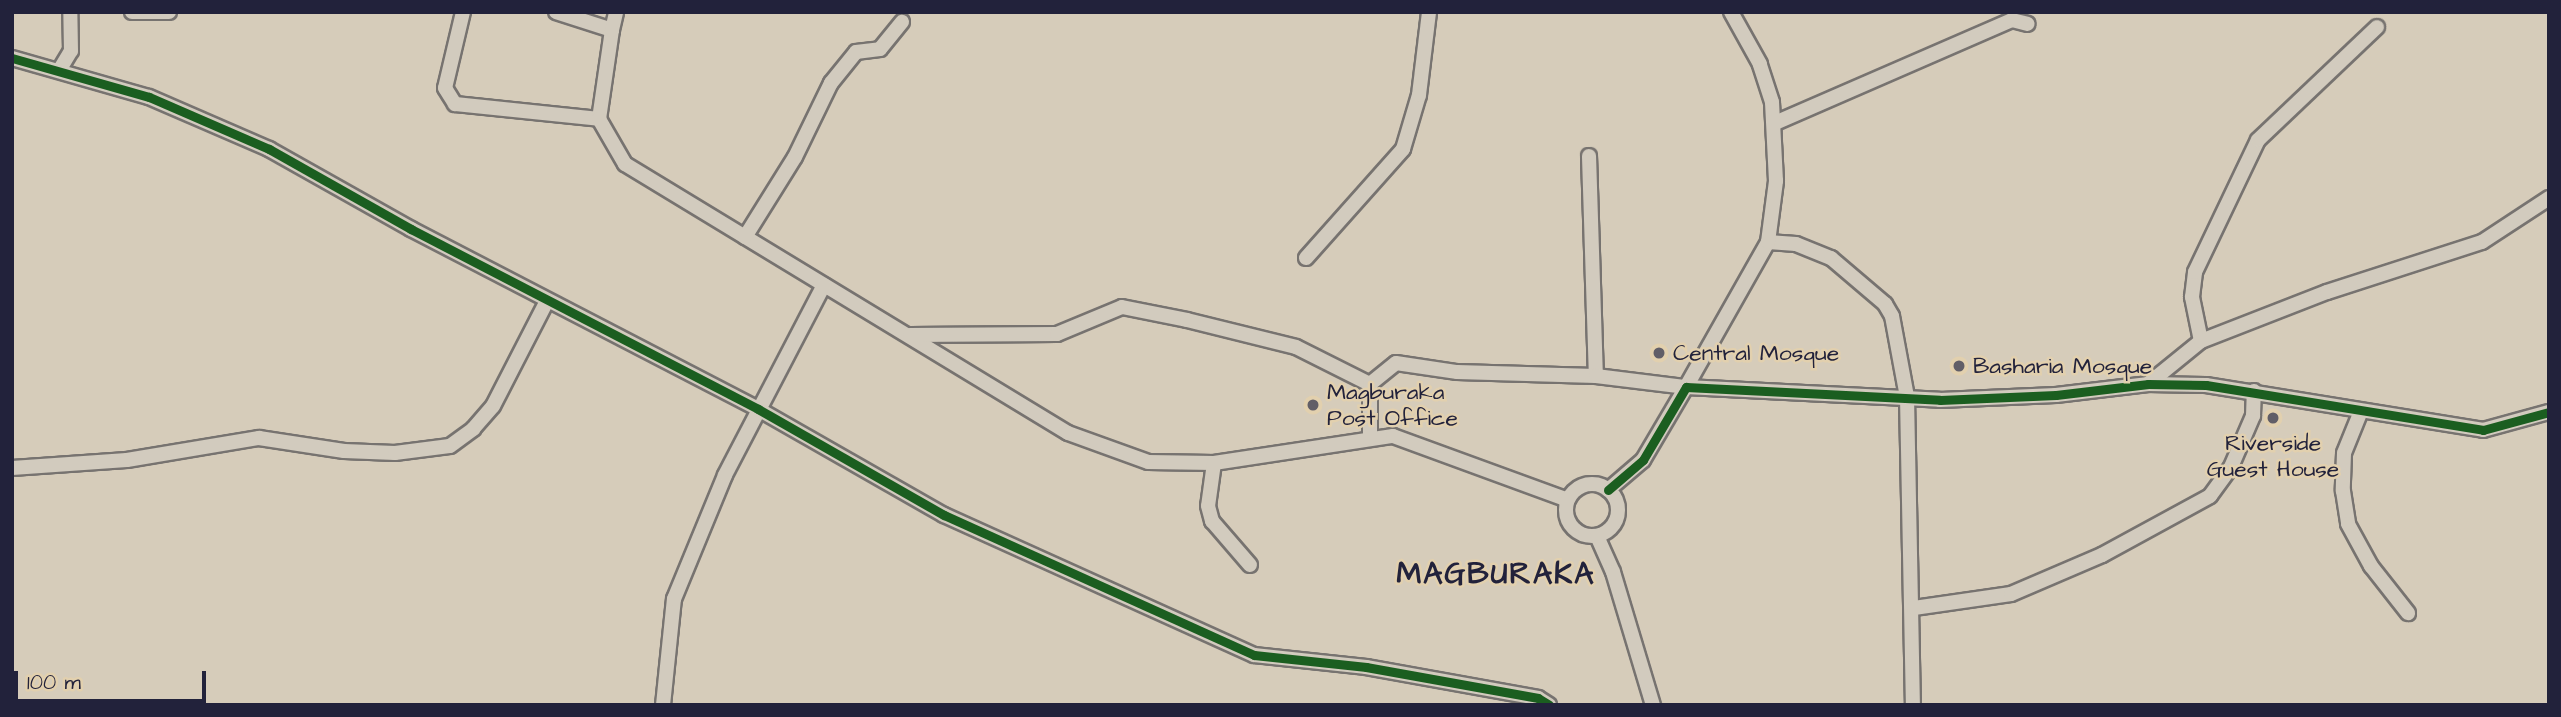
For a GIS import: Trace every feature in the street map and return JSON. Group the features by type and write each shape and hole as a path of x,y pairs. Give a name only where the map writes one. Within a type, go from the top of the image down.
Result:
{"street":[{"path":"60,69 71,51 69,12"},
{"path":"132,12 169,12"},
{"path":"463,12 445,88 455,104 599,119"},
{"path":"556,12 612,30"},
{"path":"616,12 599,119 625,163 910,335 1011,401 1108,451 1148,462 1214,463 1370,438 1406,440 1568,500"},
{"path":"1306,258 1403,149 1419,95 1429,12"},
{"path":"1608,490 1643,460 1768,242 1777,162 1775,123 1760,64 1731,12"},
{"path":"1775,123 2012,20 2028,24"},
{"path":"745,237 795,156 831,82 856,52 880,49 902,22"},
{"path":"2258,140 2376,26"},
{"path":"12,58 60,69 149,97 269,149 547,301 590,319 758,409 944,515 1254,655 1366,667 1538,698 1549,705"},
{"path":"2201,341 2192,297 2195,272 2258,140 2279,110"},
{"path":"1589,156 1596,376"},
{"path":"2148,384 2201,341 2327,292 2482,242 2549,198"},
{"path":"1768,242 1796,244 1831,258 1885,304 1892,316 1907,397 1914,608 1913,705"},
{"path":"663,705 674,599 758,409 824,285"},
{"path":"12,468 127,460 259,438 344,451 396,453 450,446 473,429 493,406 547,301"},
{"path":"910,335 1057,334 1122,307 1296,346 1370,384"},
{"path":"1370,384 1396,363 1457,372 1596,376 1685,387 1907,397 2056,395 2148,384 2255,391 2483,430 2549,412"},
{"path":"1370,384 1370,438"},
{"path":"1914,608 2011,594 2102,555 2210,496 2231,467 2253,416 2255,391"},
{"path":"2361,411 2344,453 2343,491 2348,523 2371,565 2408,613"},
{"path":"1214,463 1208,506 1212,522 1250,565"},
{"path":"1585,485 1608,490 1618,515 1610,530 1597,536 1574,529 1567,518 1568,500 1585,485"},
{"path":"1597,536 1613,572 1653,705"}],"cycle path":[{"path":"12,58 149,97 269,149 411,229 758,409 944,515 1254,655 1366,667 1538,698 1549,705"},
{"path":"1608,490 1643,460 1686,387 1940,400 2056,395 2148,384 2206,385 2483,430 2549,412"}],"place":[{"name":"Central Mosque","path":"1659,353"},
{"name":"Basharia Mosque","path":"1959,366"},
{"name":"Magburaka Post Office","path":"1313,405"},
{"name":"Riverside Guest House","path":"2273,418"}],"district":[{"name":"MAGBURAKA","path":"1496,574"}]}
